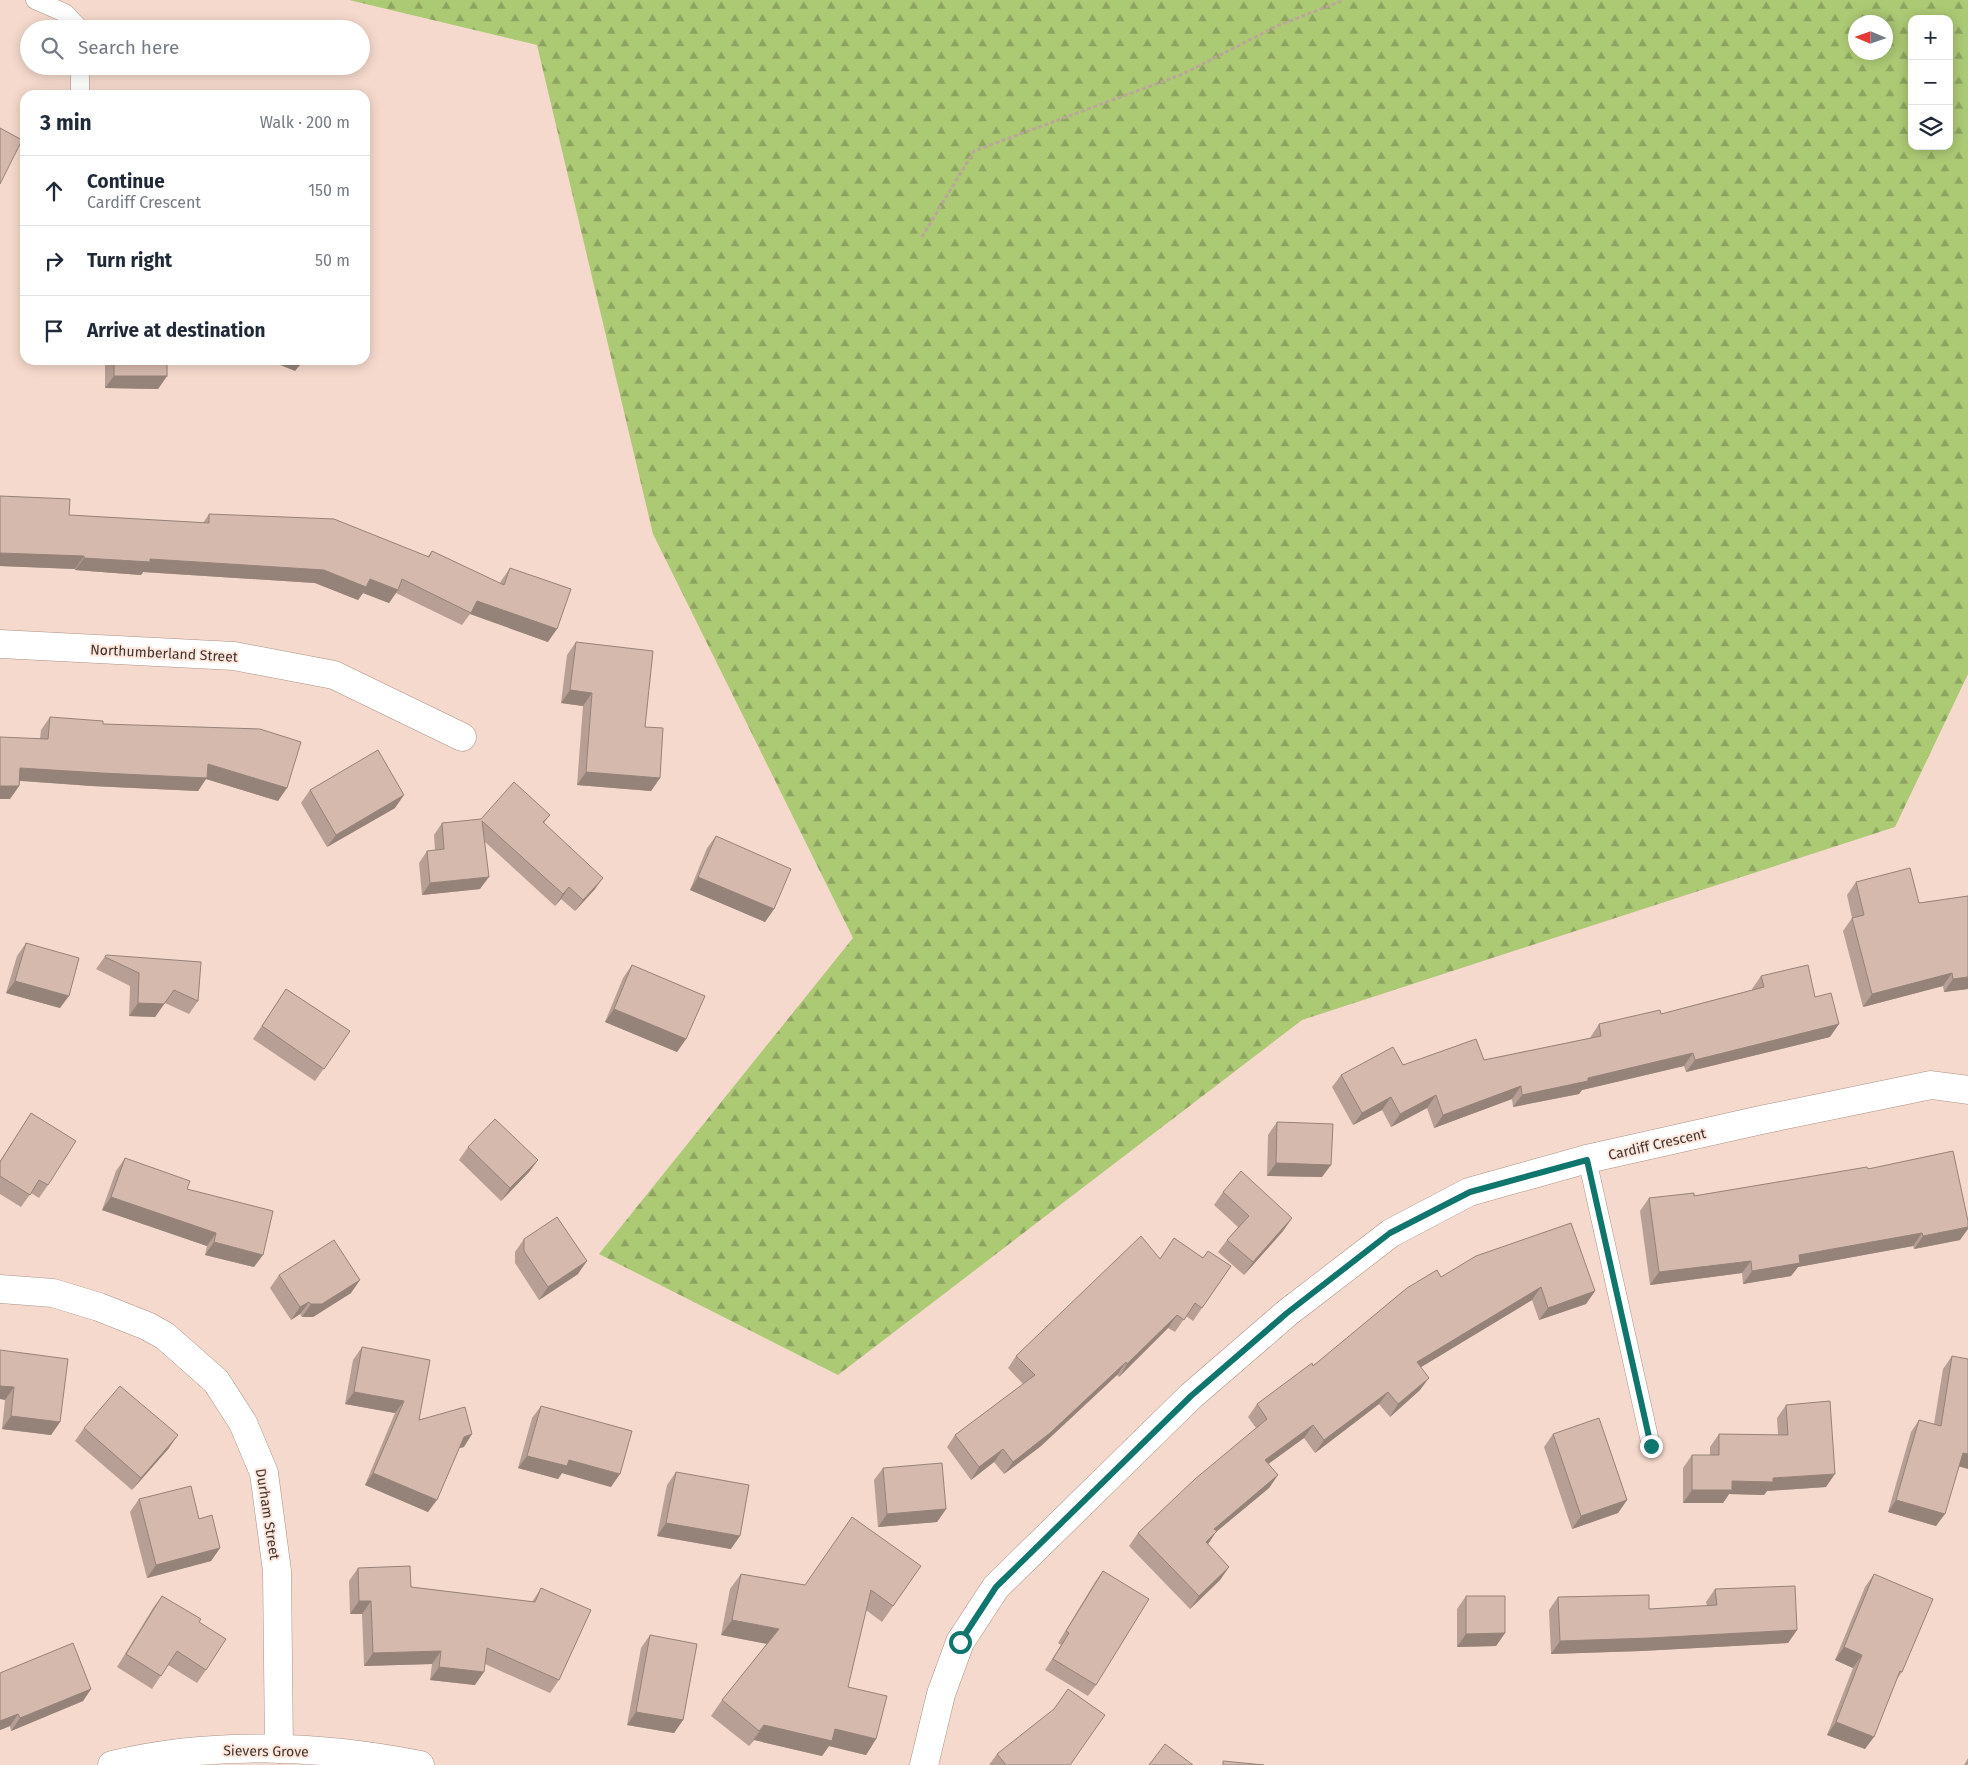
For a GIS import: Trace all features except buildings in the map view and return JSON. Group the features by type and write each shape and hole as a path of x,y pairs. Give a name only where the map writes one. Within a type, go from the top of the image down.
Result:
{"street":[{"name":"Northumberland Street","path":"0,644 234,656 334,675 462,737"},
{"name":"Cardiff Crescent","path":"924,1765 941,1694 960,1642 996,1587 1191,1396 1287,1313 1390,1233 1470,1192 1587,1160 1760,1120 1931,1085 1968,1090"},
{"name":"Durham Street","path":"0,1289 53,1293 99,1306 153,1329 165,1336 216,1381 243,1423 264,1473 277,1571 279,1749"},
{"name":"Sievers Grove","path":"112,1765 186,1753 231,1749 279,1749 387,1758 420,1765"}],"lane":[{"path":"35,0 65,12 72,20"},
{"path":"80,75 80,90"},
{"path":"1587,1160 1651,1446"}],"path":[{"path":"922,237 974,151 1183,74 1277,26 1344,0"}],"green space":[{"path":"349,0 1968,0 1968,674 1895,827 1302,1020 838,1375 599,1254 853,938 653,534 537,45"}],"route":[{"path":"960,1642 996,1587 1191,1396 1287,1313 1390,1233 1470,1192 1587,1160 1651,1446"}]}
